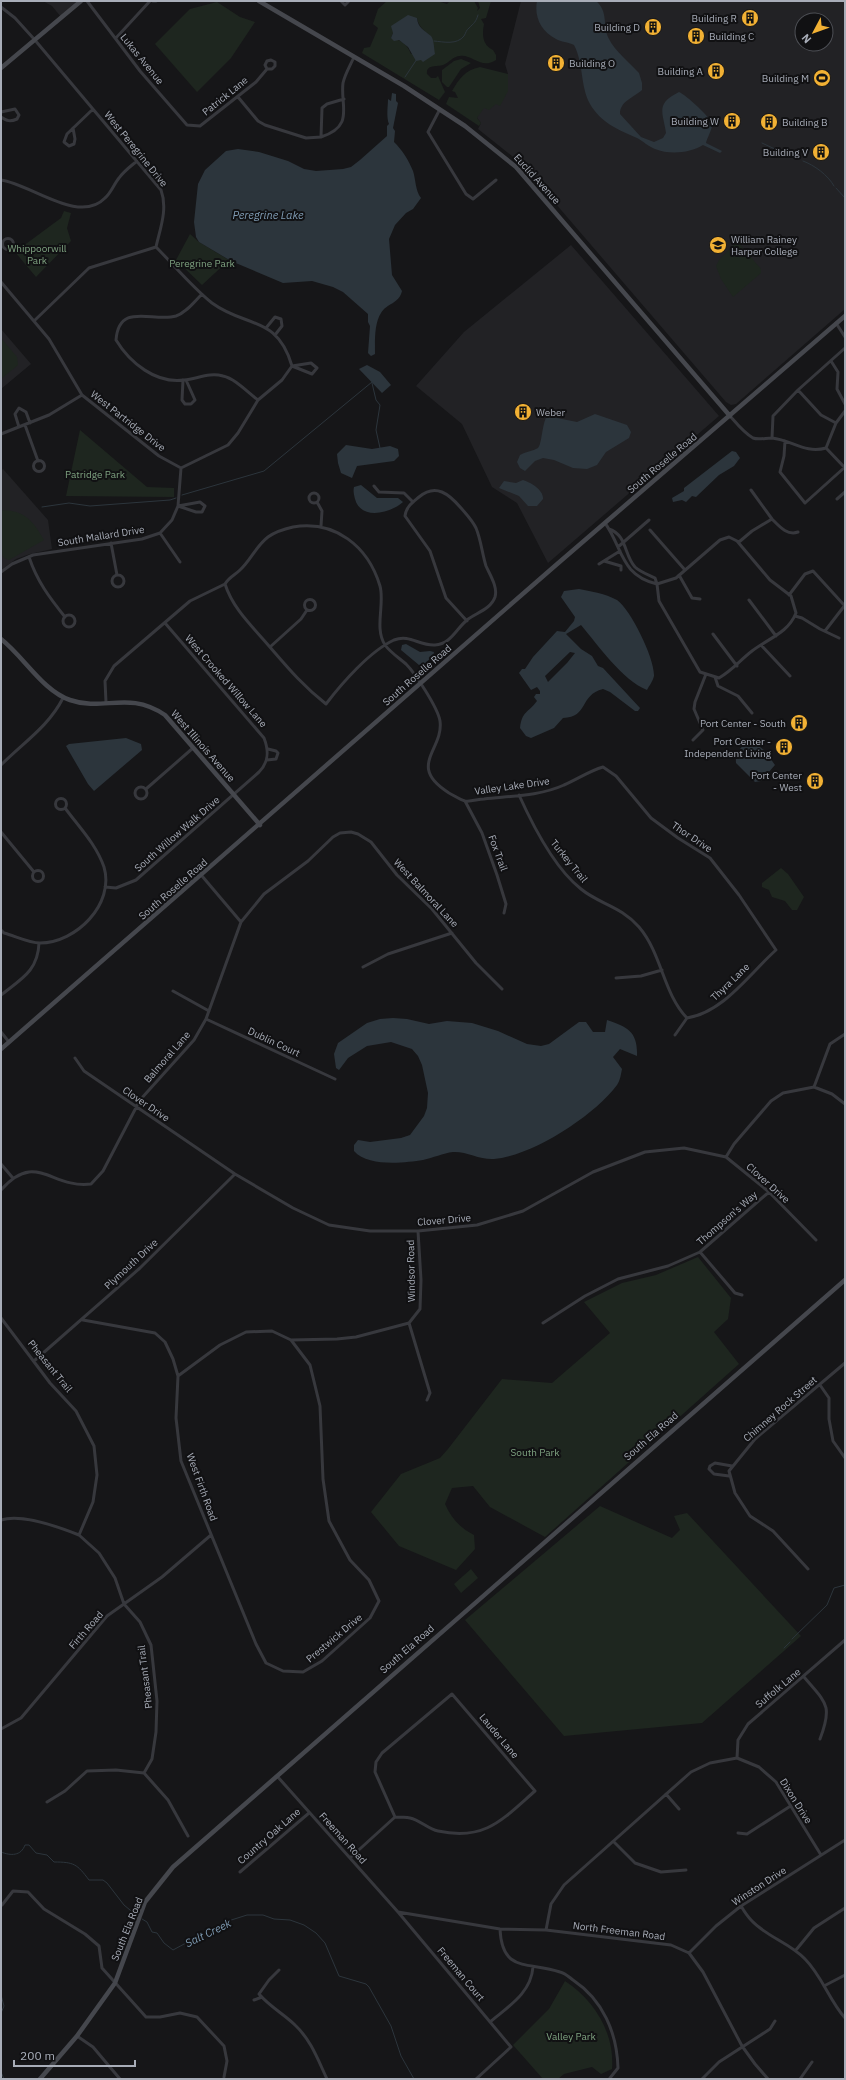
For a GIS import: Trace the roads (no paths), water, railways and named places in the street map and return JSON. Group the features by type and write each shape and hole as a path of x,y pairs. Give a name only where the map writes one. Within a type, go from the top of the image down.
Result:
{"main road":[{"path":"1,68 81,1"},
{"name":"Euclid Avenue","path":"259,1 399,83 440,109 465,126 516,167 730,416"},
{"name":"South Roselle Road","path":"1,1049 845,316"},
{"name":"West Illinois Avenue","path":"1,639 13,648 50,689 63,698 78,702 131,702 152,707 165,715 260,825"},
{"name":"South Ela Road","path":"40,2079 77,2036 116,1983 145,1902 173,1867 845,1280"}],"street":[{"name":"Lukas Avenue","path":"87,1 140,71 187,125"},
{"path":"116,38 150,1"},
{"path":"341,1 345,5 349,1"},
{"name":"West Peregrine Drive","path":"1,7 15,18 34,39 157,184 164,197 164,214 156,247"},
{"path":"238,97 258,121 265,124 306,138 321,137 332,134 339,126 344,115 343,85 345,76 354,57"},
{"name":"Patrick Lane","path":"187,125 200,126 221,108 238,97 267,69"},
{"path":"321,137 322,108 327,104 344,100"},
{"path":"1,112 15,109 19,115 17,119 12,122 1,117"},
{"path":"73,128 75,139 74,144 69,146 64,142 64,138 73,128 93,109"},
{"path":"440,109 428,132 466,194 473,198 496,180"},
{"path":"1,180 16,183 64,204 81,208 94,205 106,198 120,176 137,161"},
{"path":"34,321 55,302 82,272 93,266 156,247 202,294 214,304 266,328 275,335 287,350 292,366 309,374 314,373 316,368 311,363 292,366 282,380 258,400 238,434 228,445 181,468 178,506 172,520 160,533 180,562"},
{"path":"1,251 4,248"},
{"name":"West Partridge Drive","path":"1,282 34,321 54,348 82,395 159,456 181,468"},
{"path":"202,294 185,311 178,315 167,317 145,314 127,319 119,328 116,340 142,368 155,377 162,379 185,380 210,374 224,376 232,380 258,400"},
{"path":"266,328 275,317 281,319 282,326 275,335"},
{"path":"836,323 845,337"},
{"path":"772,438 772,416 798,390 845,348"},
{"path":"830,361 838,372 837,389 845,404"},
{"path":"185,380 195,400 191,404 185,404 182,400 185,380"},
{"path":"798,390 821,414 836,423"},
{"path":"1,434 56,412 82,395"},
{"path":"19,427 15,414 19,408 26,412 30,423"},
{"path":"826,448 836,423 845,411"},
{"path":"730,416 742,430 754,438 772,438 809,450 826,448"},
{"path":"25,425 38,461"},
{"path":"785,441 784,456 780,472 805,504 845,468 826,448"},
{"path":"374,486 379,492 404,493 413,502"},
{"path":"752,490 772,519 785,531 794,534 798,532"},
{"path":"225,584 228,595 239,612 288,670 326,704 338,688 354,671 385,646 396,640 407,637 426,645 438,645 454,636 467,620 490,605 495,596 494,585 476,528 452,498 442,491 427,492 413,502 407,508 406,519 430,551 446,598 467,620"},
{"path":"837,499 845,492"},
{"path":"200,502 205,506 202,512 196,512 178,506 200,502"},
{"path":"317,502 322,511 321,526"},
{"path":"738,542 752,531 772,519"},
{"path":"601,568 602,562 619,549 623,543 649,520"},
{"path":"605,523 626,564 637,576 657,584 679,575 720,540 729,537 738,542 758,568 789,595 794,604 795,616 787,629 752,651 737,666 719,678 700,672 659,601 657,584 655,578 636,567 616,532 609,529"},
{"path":"106,702 105,681 110,669 190,600 225,584 228,579 241,569 268,537 284,529 303,526 321,526 340,534 353,542 364,554 374,571 380,587 380,633 385,646"},
{"path":"650,530 685,570"},
{"name":"South Mallard Drive","path":"1,572 12,564 29,557 142,539 160,533"},
{"path":"111,543 117,575"},
{"path":"29,557 41,587 65,617 65,625 68,627 73,625 75,621 73,616 69,615 65,617"},
{"path":"602,562 621,566 621,570"},
{"path":"611,567 612,563"},
{"path":"616,564 616,570"},
{"path":"789,595 805,574 813,571 845,605 825,631"},
{"path":"679,575 692,598 700,599"},
{"path":"749,600 776,636"},
{"path":"270,647 297,624 307,610"},
{"path":"795,616 802,618 839,638"},
{"name":"West Crooked Willow Lane","path":"165,623 264,738 268,753"},
{"path":"713,634 737,666"},
{"path":"761,645 790,676"},
{"name":"Valley Lake Drive","path":"385,646 407,666 433,703 440,722 438,735 428,757 429,770 436,782 449,792 465,801 519,795 563,786 603,767"},
{"path":"693,740 703,730 694,709 695,702 706,674"},
{"path":"715,677 718,686 738,696 752,713"},
{"path":"1,765 47,723 63,698"},
{"path":"146,789 193,748"},
{"name":"South Willow Walk Drive","path":"267,760 276,759 278,753 268,749"},
{"name":"South Willow Walk Drive","path":"105,887 116,888 132,883 263,768 267,760 268,753"},
{"name":"Thor Drive","path":"603,767 616,776 651,818 678,838 710,858 739,895 776,950"},
{"path":"142,787 146,789 147,794 144,799 139,799 135,796 135,790 137,788 142,787"},
{"name":"Turkey Trail","path":"519,795 539,836 569,877 581,890 614,907 635,922 654,949 677,1008 687,1018"},
{"name":"Fox Trail","path":"465,801 482,833 497,875 506,904 504,914"},
{"path":"1,930 4,933 39,943 61,939 83,927 97,909 105,887 104,868 96,848 65,808"},
{"path":"1,832 34,872"},
{"name":"Balmoral Lane","path":"12,1177 27,1172 43,1173 80,1185 91,1184 103,1171 136,1107 152,1086 194,1040 206,1019 241,922 254,905 273,886 308,861 333,837 340,833 351,832"},
{"name":"West Balmoral Lane","path":"351,832 358,834 371,842 397,875 432,909 476,963 502,989"},
{"path":"202,876 241,922"},
{"path":"363,967 388,954 452,933"},
{"path":"1,995 32,970 38,956 39,943"},
{"name":"Thyra Lane","path":"687,1018 699,1016 713,1009 776,950"},
{"path":"616,978 641,976 662,970"},
{"path":"173,991 209,1011"},
{"path":"675,1035 687,1018"},
{"name":"Dublin Court","path":"206,1019 335,1080"},
{"path":"1,1032 9,1042"},
{"path":"814,1087 830,1044 845,1034"},
{"name":"Clover Drive","path":"75,1058 84,1071 235,1174 293,1208 329,1225 370,1231 418,1231 477,1225 523,1211 593,1172 645,1152 684,1148 726,1157 769,1192 816,1240"},
{"path":"726,1157 734,1144 771,1101 783,1093 814,1087 832,1094 845,1104"},
{"path":"1,1164 12,1177 1,1190"},
{"name":"Plymouth Drive","path":"34,1361 83,1320 140,1268 235,1174"},
{"name":"Thompson's Way","path":"543,1323 585,1296 618,1279 668,1266 700,1252 769,1192"},
{"name":"Windsor Road","path":"409,1323 420,1310 421,1280 418,1231"},
{"path":"700,1252 735,1293 742,1296"},
{"name":"Pheasant Trail","path":"1,1318 50,1382 76,1411 94,1446 97,1475 93,1502 78,1534 99,1553 112,1573 124,1604 140,1622 151,1645 157,1701 156,1732 152,1759 144,1773"},
{"name":"West Firth Road","path":"83,1320 155,1333 165,1342 174,1360 178,1376 176,1418 181,1461 211,1536"},
{"path":"178,1376 220,1345 246,1332 272,1330 291,1340 356,1337 409,1323 430,1393 427,1400"},
{"name":"Prestwick Drive","path":"211,1536 256,1644 266,1663 283,1671 303,1672 322,1660 370,1618 379,1601 369,1580 350,1560 329,1521 323,1479 320,1406 310,1365 291,1340"},
{"name":"Chimney Rock Street","path":"729,1476 729,1470 755,1439 845,1363"},
{"path":"820,1385 829,1398 829,1418 833,1441 845,1458"},
{"path":"732,1466 715,1463 710,1466 709,1469 714,1474 729,1476 735,1494 750,1516 773,1531 808,1569"},
{"path":"1,1520 30,1520 55,1525 78,1534"},
{"name":"Firth Road","path":"1,1729 22,1718 107,1616 162,1577 211,1536"},
{"name":"Suffolk Lane","path":"737,1758 738,1740 748,1724 845,1641"},
{"path":"804,1677 826,1703 828,1713 820,1740"},
{"name":"Lauder Lane","path":"452,1694 535,1791 502,1820 483,1831 472,1834 459,1835 436,1831 410,1818 395,1817 375,1772 376,1762 382,1753 452,1694"},
{"path":"546,1930 551,1904 564,1885 691,1772 710,1762 737,1758"},
{"name":"Dixon Drive","path":"737,1758 759,1767 776,1782 790,1807 821,1855"},
{"path":"47,1802 65,1791 87,1771 116,1770 144,1773 168,1800 188,1836"},
{"name":"Freeman Road","path":"277,1776 398,1912"},
{"path":"666,1794 679,1808"},
{"path":"738,1833 747,1834 790,1807"},
{"name":"Country Oak Lane","path":"240,1872 309,1813"},
{"path":"350,1858 395,1817"},
{"name":"Winston Drive","path":"689,1954 716,1926 741,1906 845,1840"},
{"path":"614,1842 635,1863 661,1872 686,1870"},
{"path":"2,1905 13,1891 28,1892 44,1909 85,1934 99,1946 102,1968 146,2017 160,2017 180,2013 197,2017 224,2046 228,2061 224,2077"},
{"path":"741,1906 755,1924 796,1950 808,1962 824,1986 834,2005 845,2018"},
{"path":"796,1950 814,1928 845,1908"},
{"name":"North Freeman Road","path":"398,1912 500,1929 546,1930 671,1945 689,1954 703,1972 742,2046 768,2079"},
{"name":"Freeman Court","path":"398,1912 511,2047 476,2079"},
{"path":"500,1929 501,1941 507,1955 514,1962 561,1972 583,1986 599,2006 611,2026 617,2049 618,2068 610,2078"},
{"path":"490,2022 524,1993 528,1987 533,1967"},
{"path":"279,1970 269,1980 260,1994 267,2004 295,2025 309,2041 327,2079"},
{"path":"824,1986 845,1975"},
{"path":"254,2000 262,1997"},
{"path":"702,2079 719,2062 770,2029 775,2020"},
{"path":"77,2036 93,2047 120,2079"},
{"path":"800,2079 812,2062"}],"water":[{"path":"537,1 596,1 600,5 603,10 607,34 611,43 639,73 642,83 642,90 622,106 620,114 641,137 654,142 663,138 666,133 662,109 666,101 671,96 679,92 693,102 708,117 712,125 706,143 722,151 720,153 703,145 692,150 680,152 661,151 617,129 605,121 594,111 587,97 577,52 574,45 560,41 546,32 538,18 536,7"},
{"path":"408,15 417,18 420,27 433,39 435,54 423,62 421,60 416,61 408,47 399,40 394,41 391,38 393,33 391,26"},
{"name":"Peregrine Lake","path":"392,93 396,94 396,101 398,103 393,128 395,131 394,142 403,152 413,171 421,198 413,209 406,213 395,225 389,239 392,275 402,291 398,299 386,307 379,317 375,333 375,354 371,356 368,353 370,326 368,322 368,314 343,292 333,287 312,281 283,283 231,261 199,242 196,237 194,222 198,184 205,170 226,151 238,149 259,152 288,161 304,169 316,171 351,167 387,136 387,126 389,124 387,115 388,99 391,101"},
{"path":"367,365 380,372 391,385 382,393 359,369"},
{"path":"595,414 627,425 631,432 629,438 606,452 597,465 587,469 573,468 554,460 543,458 535,461 525,471 520,468 517,462 520,455 538,448 547,416 577,422"},
{"path":"346,445 372,449 390,446 398,449 399,456 394,461 357,466 352,478 341,473 338,463 337,454"},
{"path":"732,451 736,452 740,458 734,466 719,475 696,497 692,496 686,502 682,500 673,502 672,498 684,491 684,488"},
{"path":"523,480 533,485 543,496 543,499 537,506 528,506 519,496 499,488 504,481 516,483"},
{"path":"361,485 377,498 398,498 403,502 398,506 384,512 370,513 358,506 355,499 354,487"},
{"path":"579,589 603,594 617,600 623,605 641,635 651,658 654,676 647,690 638,685 611,661 581,625 566,634 581,649 592,656 598,666 603,668 640,708 638,711 635,711 610,692 603,689 590,696 577,714 571,717 563,718 554,728 531,738 526,736 520,728 521,722 524,715 537,701 534,697 536,694 540,694 540,691 537,687 531,690 519,673 522,669 525,669 533,657 557,631 565,632 574,621 575,617 561,597 564,591","holes":["570,652 575,653 567,663 548,682 545,676"]},
{"path":"406,644 420,652 434,652 433,656 423,665 419,665 401,650 402,645"},
{"path":"126,738 141,744 142,750 94,791 88,784 66,746 69,744"},
{"path":"754,742 765,751 775,765 761,781 755,782 736,763 736,757 739,750 746,743"},
{"path":"380,1019 407,1019 429,1024 447,1021 472,1023 498,1031 527,1044 541,1046 549,1044 579,1022 586,1022 593,1032 605,1032 607,1020 621,1025 630,1032 636,1041 637,1056 620,1049 613,1057 622,1069 619,1082 607,1097 578,1121 526,1151 494,1159 453,1152 415,1161 397,1163 377,1162 360,1156 354,1151 354,1145 358,1140 370,1142 401,1138 410,1135 424,1116 427,1108 428,1093 422,1065 418,1056 412,1049 391,1042 367,1046 348,1058 339,1070 336,1068 334,1054 338,1043 367,1023"}],"waterway":[{"path":"434,41 458,41 475,22 478,15"},
{"path":"405,77 417,59"},
{"path":"762,143 794,158"},
{"path":"803,161 820,171 834,186"},
{"path":"836,188 845,198"},
{"path":"182,495 264,471 372,382"},
{"path":"372,383 376,400 380,405 376,430 380,448"},
{"path":"42,507 69,503 90,506 170,500 176,498"},
{"path":"792,1639 827,1605 834,1588 845,1585"},
{"path":"784,1648 790,1642"},
{"name":"Salt Creek","path":"1,1852 15,1854 21,1851 25,1845 29,1845 36,1853 47,1855 54,1862 71,1863 78,1867 89,1880 103,1880 107,1883 124,1905 136,1915"},
{"name":"Salt Creek","path":"142,1919 147,1922 152,1932 157,1933 164,1943 173,1950 225,1922 247,1915 263,1915 274,1919 290,1920 304,1925 316,1933 325,1943 339,1976 366,1984 369,1987 391,2026 401,2056 414,2079"},
{"path":"1,1995 4,2006 1,2013"},
{"path":"1,2072 4,2079"}],"place":[{"name":"Building R","path":"750,18"},
{"name":"Building D","path":"653,27"},
{"name":"Building C","path":"696,36"},
{"name":"Building O","path":"556,63"},
{"name":"Building A","path":"716,71"},
{"name":"Building M","path":"822,78"},
{"name":"Building W","path":"732,121"},
{"name":"Building B","path":"769,122"},
{"name":"Building V","path":"821,152"},
{"name":"William Rainey Harper College","path":"718,245"},
{"name":"Weber","path":"523,412"},
{"name":"Port Center - South","path":"799,723"},
{"name":"Port Center - Independent Living","path":"784,747"},
{"name":"Port Center - West","path":"815,781"}],"park label":[{"name":"Whippoorwill Park","path":"37,254"},
{"name":"Peregrine Park","path":"202,263"},
{"name":"Patridge Park","path":"95,474"},
{"name":"South Park","path":"535,1452"},
{"name":"Valley Park","path":"571,2036"}]}
